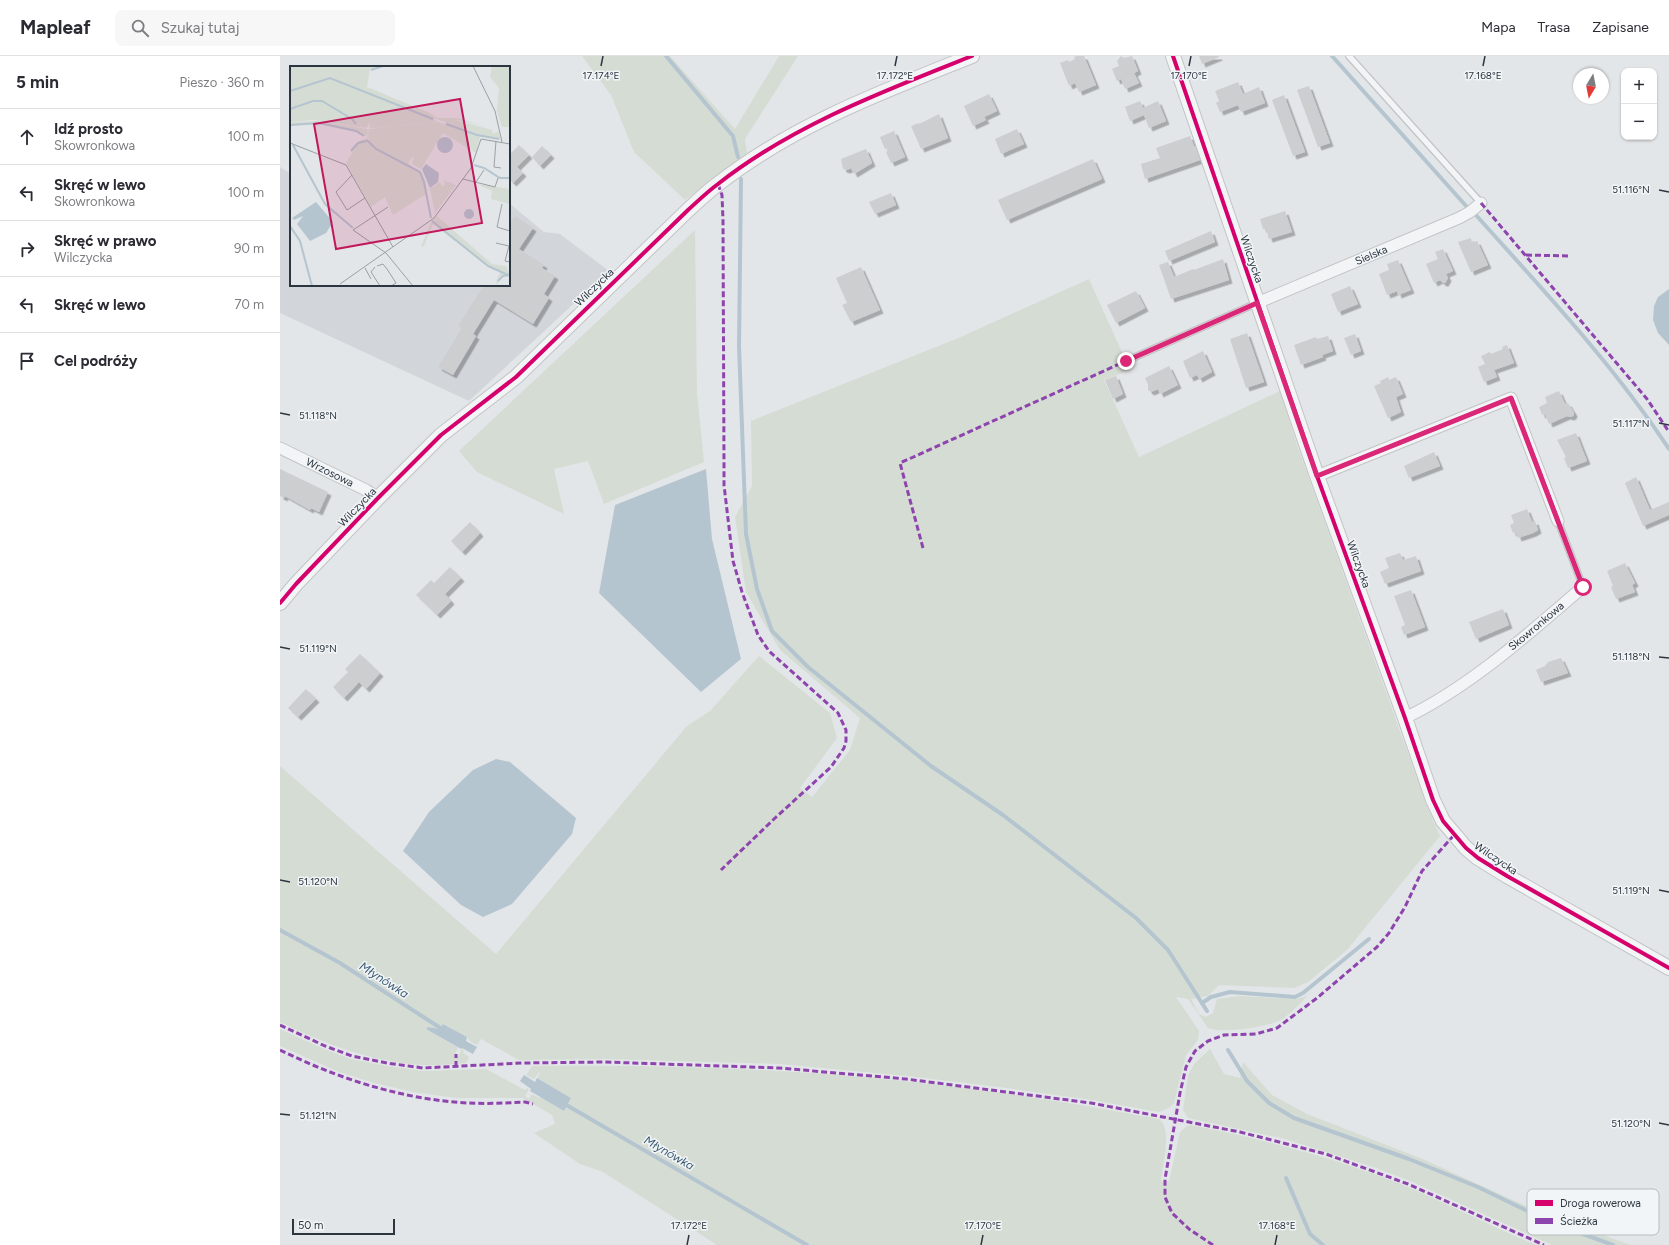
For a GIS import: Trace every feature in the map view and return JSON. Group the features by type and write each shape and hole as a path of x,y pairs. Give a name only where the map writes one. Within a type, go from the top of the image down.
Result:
{"street":[{"name":"Wilczycka","path":"280,604 296,584 378,498 441,435 516,377 676,221 718,184 789,138 836,113 972,56"},
{"name":"Wilczycka","path":"1173,56 1317,476 1405,718 1433,800 1443,821 1466,848 1507,876 1669,968"},
{"name":"Sielska","path":"1257,303 1459,218 1470,212 1481,202"},
{"name":"Skowronkowa","path":"1317,476 1511,398 1558,521"},
{"name":"Wrzosowa","path":"280,448 366,490 378,498"},
{"name":"Skowronkowa","path":"1405,718 1421,711 1467,681 1514,646 1583,587"}],"lane":[{"path":"1349,56 1481,202"},
{"path":"1126,361 1257,303"},
{"name":"Skowronkowa","path":"1558,521 1583,587"}],"shaded area":[{"path":"582,56 670,56 735,129 779,56 798,56 745,139 747,153 685,200 634,152 611,95"},
{"path":"280,167 290,173 290,286 510,286 510,204 544,232 560,234 609,271 469,401 280,313"},
{"path":"695,230 697,393 704,462 604,504 588,461 554,469 564,514 477,472 459,451"},
{"path":"1089,279 1130,370 1104,380 1139,457 1280,391 1296,442 1428,809 1440,836 1347,950 1308,982 1294,988 1219,985 1208,996 1191,999 1199,1014 1206,1017 1213,1013 1217,999 1240,996 1296,999 1307,996 1316,988 1294,1009 1275,1023 1245,1029 1214,1030 1208,1028 1188,999 1176,997 1199,1031 1198,1040 1186,1055 1174,1103 1169,1108 1158,1112 1092,1100 999,1087 907,1076 779,1064 605,1059 519,1060 481,1039 477,1045 444,1024 440,1029 428,1027 426,1029 458,1048 455,1054 458,1056 462,1049 464,1050 463,1053 469,1057 466,1063 423,1065 385,1060 349,1051 314,1038 280,1022 280,766 496,954 687,726 710,711 759,656 830,713 837,738 800,788 812,797 850,750 860,718 780,650 746,592 735,517 752,486 751,421 956,339"},
{"path":"280,1029 324,1049 351,1059 387,1066 423,1071 486,1069 525,1090 527,1088 529,1089 525,1096 529,1099 532,1094 539,1098 541,1097 564,1111 571,1098 537,1078 540,1073 539,1072 534,1079 526,1075 532,1066 686,1067 827,1074 970,1089 1112,1110 1159,1119 1163,1124 1165,1130 1166,1148 1161,1181 1169,1181 1180,1132 1187,1126 1191,1125 1274,1144 1355,1167 1408,1187 1536,1245 717,1245 603,1172 580,1164 534,1133 555,1124 552,1115 523,1098 456,1098 413,1092 374,1083 339,1072 280,1046"},
{"path":"1210,1049 1224,1074 1240,1078 1243,1062 1272,1095 1307,1114 1425,1160 1527,1206 1527,1234 1410,1181 1373,1167 1285,1139 1188,1118 1183,1110 1188,1076 1194,1064"},
{"path":"1530,1235 1602,1235 1631,1245 1552,1245"}],"water":[{"path":"1669,289 1669,345 1658,333 1653,320 1654,306 1658,297"},
{"path":"706,469 712,539 741,659 701,692 599,593 615,505"},
{"path":"496,759 510,762 576,818 572,834 512,904 483,917 461,905 403,851 429,812 473,770"},
{"path":"443,1024 467,1037 466,1041 477,1047 473,1054 462,1048 461,1049 426,1029 428,1027 440,1029"},
{"path":"524,1075 535,1082 537,1078 571,1098 564,1111 530,1091 531,1089 520,1081"}],"building":[{"path":"1077,56 1084,56 1096,85 1079,92 1075,83 1069,86 1060,63 1068,60 1069,62"},
{"path":"1121,56 1124,58 1132,56 1138,71 1134,73 1139,83 1125,89 1121,79 1117,81 1112,69 1119,66 1117,61"},
{"path":"1199,56 1219,56 1219,57 1202,64"},
{"path":"1238,82 1243,94 1259,87 1265,103 1241,112 1238,105 1220,112 1216,103 1219,101 1215,91"},
{"path":"1309,86 1330,143 1318,147 1297,90"},
{"path":"989,94 997,111 984,117 986,120 973,126 964,106"},
{"path":"1284,95 1305,152 1293,156 1272,100"},
{"path":"1140,101 1143,108 1158,101 1166,121 1149,128 1144,115 1130,121 1125,107"},
{"path":"939,114 948,138 921,149 911,126 919,124"},
{"path":"1017,129 1024,144 1001,154 995,139"},
{"path":"894,131 905,157 891,163 886,152 888,151 887,148 885,149 880,137"},
{"path":"1190,136 1194,146 1196,146 1200,160 1145,179 1141,164 1160,158 1156,148"},
{"path":"519,145 529,155 517,167 523,173 513,183 510,180 510,154"},
{"path":"542,146 551,155 540,166 532,157"},
{"path":"866,149 872,163 854,174 851,168 847,170 843,169 841,159"},
{"path":"1093,159 1102,179 1007,220 998,200"},
{"path":"891,193 896,205 875,214 869,202"},
{"path":"1285,211 1292,232 1269,239 1266,229 1263,229 1260,219"},
{"path":"515,216 533,228 519,249 544,265 542,268 555,276 544,294 549,298 533,324 494,300 473,334 476,336 453,375 438,367 462,328 458,326 483,286 510,286 510,224"},
{"path":"1211,231 1215,242 1169,261 1165,251"},
{"path":"1471,238 1472,243 1477,241 1488,265 1471,272 1458,242"},
{"path":"1443,249 1453,271 1446,274 1448,278 1445,283 1440,280 1434,283 1426,264 1438,259 1435,252"},
{"path":"1223,259 1229,280 1171,299 1159,265 1168,262 1174,277"},
{"path":"1398,260 1411,290 1398,295 1397,291 1387,295 1379,274 1389,270 1387,264"},
{"path":"861,267 880,310 851,322 842,305 847,303 836,278"},
{"path":"1350,286 1358,304 1338,312 1331,294"},
{"path":"1136,291 1145,308 1116,323 1107,305"},
{"path":"1247,333 1264,382 1246,388 1230,339"},
{"path":"1355,334 1361,351 1351,355 1344,338"},
{"path":"1328,336 1333,351 1322,355 1323,357 1301,365 1294,345 1316,337 1317,339"},
{"path":"1507,345 1514,363 1494,370 1497,377 1484,382 1478,367 1485,364 1481,356 1503,349 1502,347"},
{"path":"1203,351 1212,372 1199,379 1197,375 1190,378 1183,361"},
{"path":"1169,366 1178,385 1160,394 1158,389 1151,392 1148,390 1148,384 1145,378"},
{"path":"1116,376 1123,394 1113,399 1105,380"},
{"path":"1388,377 1389,380 1396,377 1403,394 1396,397 1401,412 1388,418 1374,386 1381,383 1380,381"},
{"path":"1559,391 1565,404 1568,403 1574,413 1573,416 1567,416 1549,424 1545,414 1542,415 1539,407 1547,403 1545,397"},
{"path":"1576,433 1587,461 1568,468 1564,458 1566,457 1557,440"},
{"path":"1434,452 1440,466 1409,478 1404,466"},
{"path":"280,469 328,492 319,512 311,508 310,510 285,496 284,498 280,496"},
{"path":"1636,477 1650,510 1669,502 1669,515 1643,526 1625,483"},
{"path":"1527,509 1532,522 1535,521 1538,530 1518,538 1516,532 1513,533 1510,525 1514,523 1511,515"},
{"path":"470,522 480,533 462,552 451,541"},
{"path":"1400,553 1403,560 1416,556 1421,571 1385,584 1380,572 1389,568 1385,558"},
{"path":"1625,563 1635,583 1632,585 1635,592 1616,599 1607,571"},
{"path":"450,567 461,578 445,594 451,601 437,615 416,595 431,580 434,583"},
{"path":"1411,590 1425,627 1404,635 1401,627 1405,625 1394,596"},
{"path":"1503,609 1509,625 1476,639 1469,622"},
{"path":"360,654 380,673 366,689 359,682 344,698 333,687 348,672 345,669"},
{"path":"1561,658 1568,673 1541,682 1536,670 1545,666 1548,662"},
{"path":"306,689 316,699 298,717 288,708"}],"waterway":[{"path":"666,56 733,136 738,157"},
{"path":"1332,56 1467,207"},
{"path":"741,179 739,346 746,534 757,589 772,631 808,667 931,766 1003,815 1136,918 1168,950 1207,1011"},
{"path":"1475,214 1601,357 1669,449"},
{"name":"Młynówka","path":"280,930 340,963 445,1031"},
{"path":"1202,1003 1211,997 1230,992 1295,997 1303,993 1369,939"},
{"path":"1228,1050 1247,1081 1269,1103 1294,1118 1409,1159 1478,1187 1527,1211"},
{"name":"Młynówka","path":"563,1103 807,1245"},
{"path":"1286,1178 1310,1234 1323,1245"},
{"path":"1586,1235 1613,1245"}],"marked path":[{"path":"718,184 722,195 723,220 724,485 733,561 742,592 758,635 769,651 838,713 846,730 846,741 844,748 831,767 721,870"},
{"path":"1481,203 1647,399 1669,432"},
{"path":"1526,255 1571,256"},
{"path":"923,548 900,463 1126,361"},
{"path":"1213,1245 1189,1229 1172,1213 1165,1197 1165,1179 1180,1093 1186,1067 1195,1051 1208,1041 1224,1035 1256,1034 1277,1028 1317,998 1377,947 1389,933 1405,907 1422,871 1454,835"},
{"path":"280,1025 325,1046 352,1056 423,1068 522,1063 605,1062 779,1068 906,1079 1091,1103 1240,1132 1326,1154 1408,1184 1544,1245"},
{"path":"280,1050 325,1070 371,1086 394,1092 442,1101 467,1103 525,1102 533,1104"},
{"path":"456,1054 456,1067"}],"cycle path":[{"path":"280,603 296,584 378,498 441,435 516,377 688,210 714,187 747,163 808,127 873,96 972,56"},
{"path":"1173,56 1317,476 1405,718 1433,800 1443,821 1466,848 1478,858 1669,968"},
{"path":"1317,476 1511,398 1558,521"}],"route":[{"path":"1126,361 1257,303 1317,476 1511,398 1583,587"}]}
